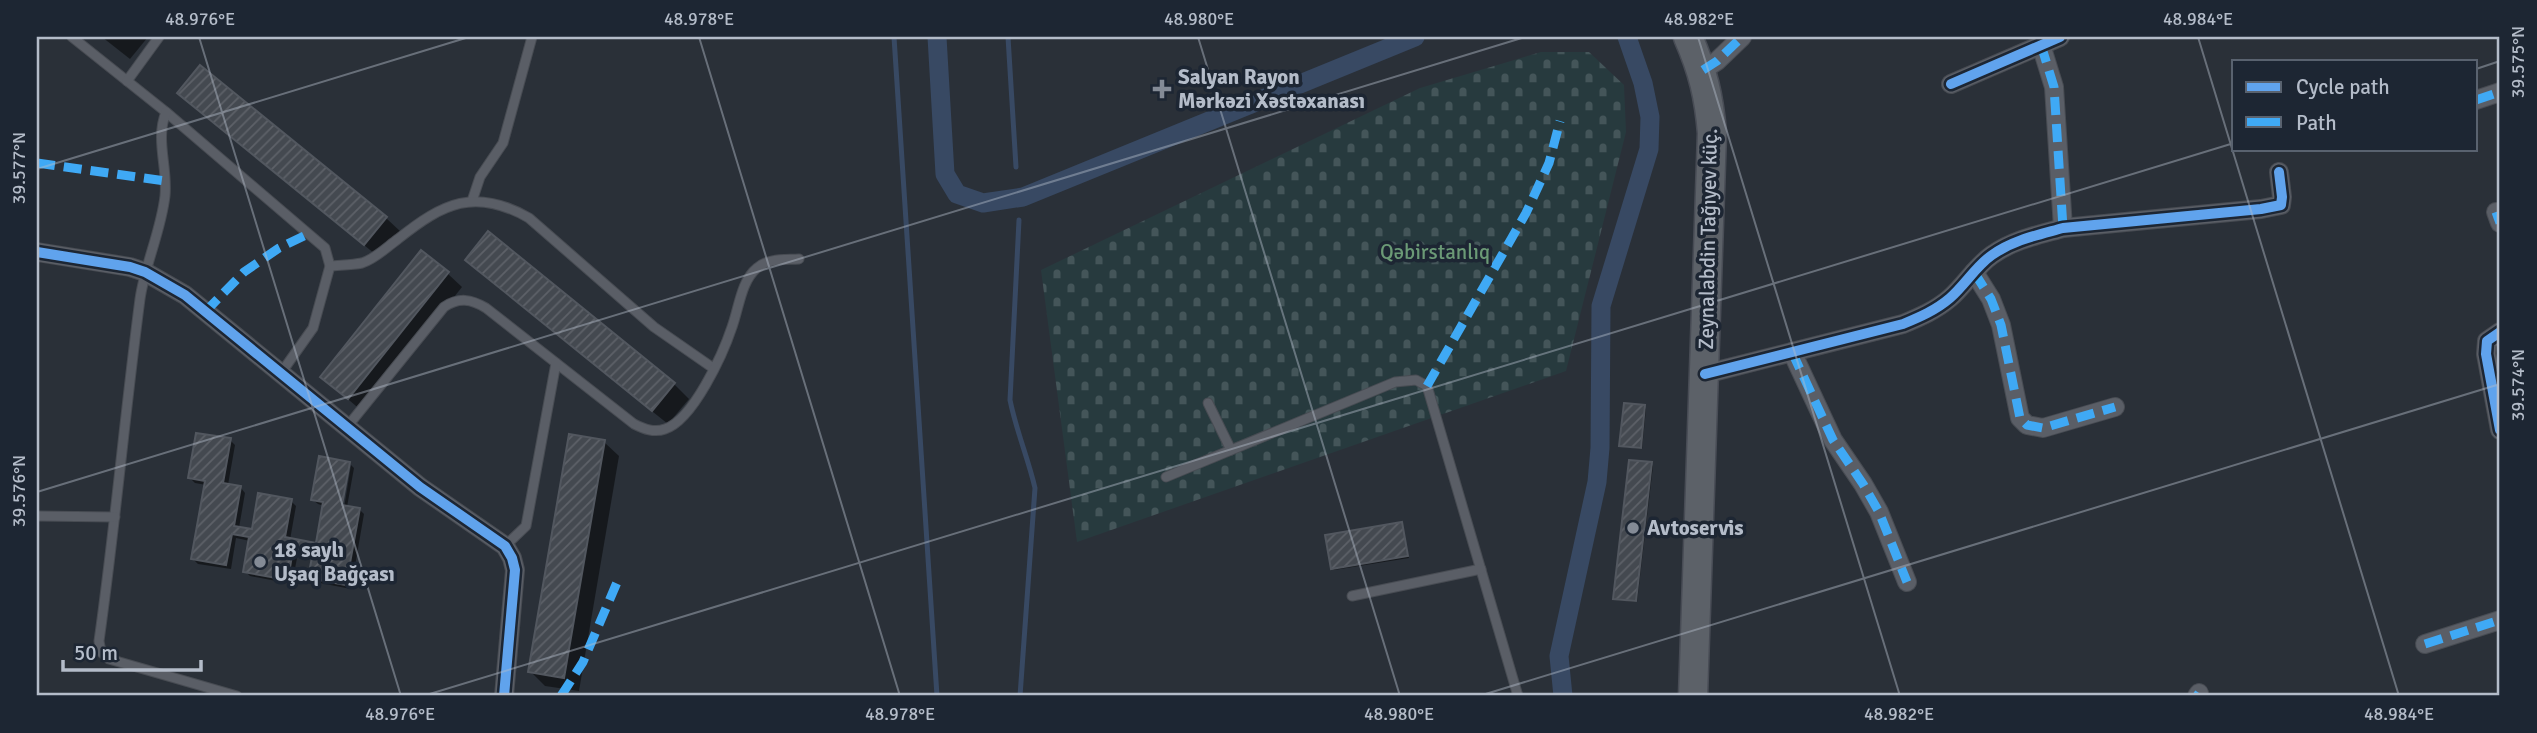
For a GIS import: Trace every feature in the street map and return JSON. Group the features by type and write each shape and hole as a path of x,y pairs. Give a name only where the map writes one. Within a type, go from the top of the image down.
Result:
{"main road":[{"name":"Zeynalabdin Tağıyev küç.","path":"1688,37 1703,69 1712,134 1693,696"}],"street":[{"path":"1703,69 1717,61 1742,37"},
{"path":"1951,83 2060,37"},
{"path":"2041,45 2054,87 2063,228"},
{"path":"2478,99 2500,92"},
{"path":"1705,374 1903,324 1930,313 1951,297 1990,256 2011,243 2063,228 2281,205 2279,172"},
{"path":"37,252 130,267 145,272 185,295 420,487 505,546 515,570 504,696"},
{"path":"1974,272 1991,299 2001,325 2020,418 2027,425 2042,428 2115,407"},
{"path":"2500,332 2487,341 2486,354 2500,429"},
{"path":"1792,352 1833,440 1864,484 1879,512 1907,582"},
{"path":"2426,644 2500,620"}],"lane":[{"path":"72,37 166,112 325,248 330,266 313,328 281,373"},
{"path":"127,81 159,37"},
{"path":"472,201 480,177 503,143 532,37"},
{"path":"166,112 161,125 165,197 145,272 99,641 101,652 109,659 126,666 237,696"},
{"path":"330,266 362,263 374,258 429,214 472,201 508,205 529,218 654,327 713,368"},
{"path":"347,427 444,307 464,300 475,302 634,424 648,430 665,429 678,422 690,410 713,368 732,327 748,276 770,261 799,259"},
{"path":"505,546 526,526 556,363"},
{"path":"1166,477 1395,382 1416,380 1427,386 1518,696"},
{"path":"1208,403 1231,450"},
{"path":"37,516 115,517"},
{"path":"1352,596 1481,569"}],"green space":[{"name":"Qəbirstanlıq","path":"1541,52 1589,52 1624,85 1626,132 1566,371 1077,542 1041,270 1420,88"}],"building":[{"path":"200,65 387,217 364,245 177,93"},
{"path":"488,231 675,383 652,411 465,260"},
{"path":"421,250 449,272 348,399 320,377"},
{"path":"1624,403 1645,405 1641,448 1619,446"},
{"path":"196,433 231,438 223,483 241,486 234,526 252,529 258,493 292,499 285,537 316,543 323,502 311,500 319,456 350,462 342,505 360,508 346,585 308,578 313,552 293,549 288,580 243,572 249,537 232,534 226,565 191,559 205,481 188,478"},
{"path":"569,434 605,440 564,678 528,672"},
{"path":"1629,460 1652,462 1636,601 1613,599"},
{"path":"1402,522 1408,556 1331,569 1325,535"}],"waterway":[{"path":"894,37 937,696"},
{"path":"937,37 945,174 957,194 983,203 1023,197 1415,37"},
{"path":"1008,37 1016,167"},
{"path":"1563,696 1559,656 1597,482 1600,448 1601,306 1649,149 1650,117 1643,83 1627,37"},
{"path":"1019,220 1010,400 1035,488 1020,696"}],"marked path":[{"path":"1703,70 1717,61 1742,37"},
{"path":"2041,45 2054,87 2063,228"},
{"path":"2478,99 2500,92"},
{"path":"1427,386 1526,213 1549,163 1560,121"},
{"path":"37,163 165,181"},
{"path":"2496,212 2500,223"},
{"path":"205,312 244,272 279,248 310,233"},
{"path":"1974,272 1991,299 2001,325 2020,418 2027,425 2043,428 2115,407"},
{"path":"1792,352 1833,440 1879,512 1907,582"},
{"path":"561,696 583,662 618,580"},
{"path":"2425,644 2500,620"}],"cycle path":[{"path":"1951,84 2060,37"},
{"path":"1705,374 1903,324 1933,310 1950,298 1992,255 2008,245 2035,236 2063,228 2281,205 2279,172"},
{"path":"37,252 130,267 145,272 185,295 420,487 505,546 515,570 504,696"},
{"path":"2500,332 2487,341 2486,354 2500,430"}],"place":[{"name":"Salyan Rayon Mərkəzi Xəstəxanası","path":"1162,89"},
{"name":"Avtoservis","path":"1633,528"},
{"name":"18 saylı Uşaq Bağçası","path":"260,562"}]}
